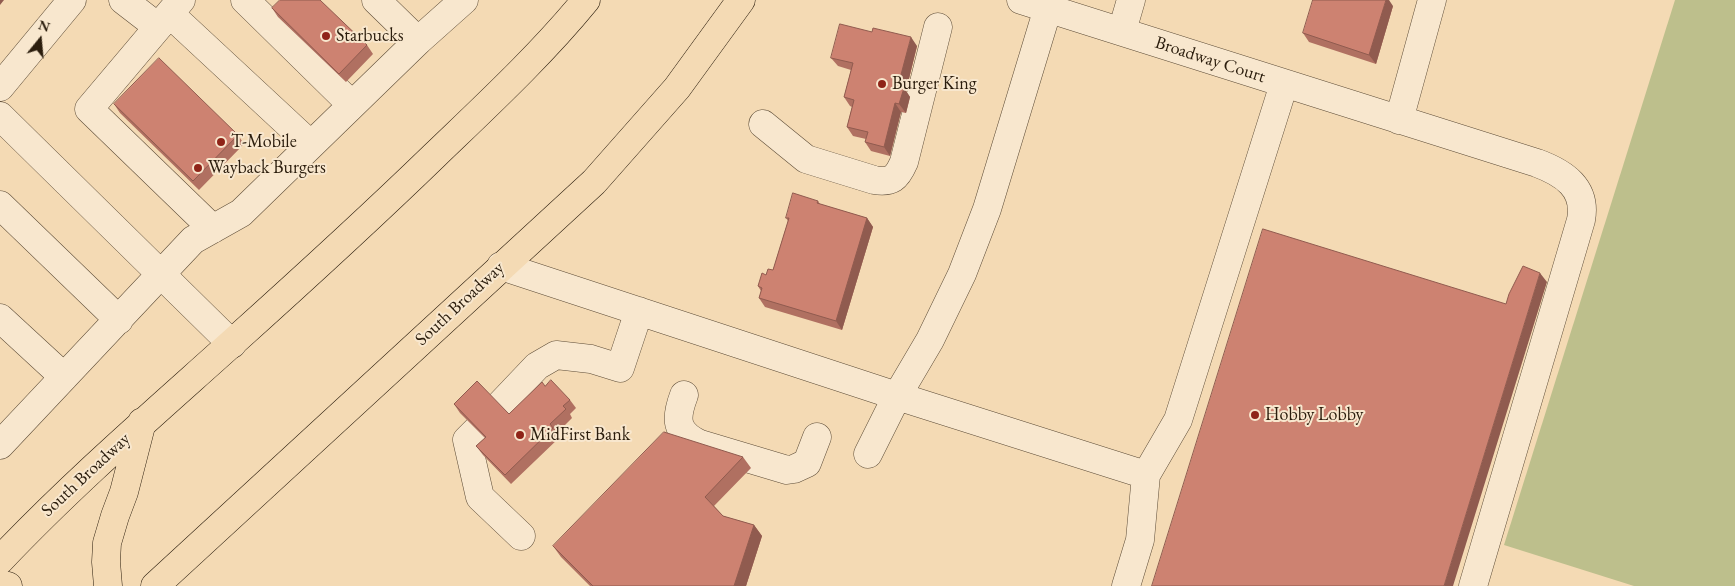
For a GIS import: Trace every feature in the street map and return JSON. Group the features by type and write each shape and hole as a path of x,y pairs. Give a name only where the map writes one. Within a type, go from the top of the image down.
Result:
{"main road":[{"name":"South Broadway","path":"0,560 38,520 142,422 232,344 498,95 586,0"},
{"name":"South Broadway","path":"154,586 594,182 677,88 740,0"},
{"path":"108,586 107,543 124,492 142,422"},
{"path":"0,584 8,586"}],"street":[{"path":"0,87 72,0"},
{"path":"123,0 170,14 311,145"},
{"path":"245,0 352,105"},
{"path":"376,0 418,41"},
{"path":"0,445 193,240 242,213 418,41 464,0"},
{"name":"Broadway Court","path":"1021,0 1554,170 1570,182 1582,203 1581,220 1473,586"},
{"path":"1122,31 1131,0"},
{"path":"1399,120 1432,0"},
{"path":"868,454 897,396 930,340 962,274 987,209 1048,8"},
{"path":"170,14 89,109 213,229"},
{"path":"763,124 806,159 874,180 883,182 891,180 904,162 938,27"},
{"path":"1126,586 1140,540 1146,475 1178,420 1284,84"},
{"path":"0,116 232,344"},
{"path":"0,205 118,320"},
{"path":"501,266 897,396 1146,475"},
{"path":"499,406 537,366 556,355 591,359 620,368 639,311"},
{"path":"0,318 64,378"},
{"path":"684,395 678,414 678,424 682,432 689,439 700,444 781,468 794,469 807,464 817,437"},
{"path":"477,430 467,440 480,497 521,536"}],"green space":[{"path":"1675,0 1735,0 1735,586 1634,586 1504,545"}],"building":[{"name":"Starbucks","path":"280,0 320,0 367,45 339,74 272,8"},
{"path":"1313,0 1386,0 1369,55 1303,33"},
{"name":"Burger King","path":"840,24 872,32 873,28 911,37 898,86 904,88 899,104 895,103 884,147 865,142 868,132 847,127 854,100 844,97 853,63 831,58"},
{"path":"159,58 238,135 193,181 114,104"},
{"path":"793,193 818,201 817,203 867,218 836,321 759,298 762,288 758,286 762,273 766,275 768,269 773,270 789,218 786,218"},
{"path":"1263,229 1506,304 1523,266 1540,273 1444,586 1152,586"},
{"name":"MidFirst Bank","path":"551,380 570,400 563,406 566,409 550,424 553,428 505,475 476,446 486,437 454,404 477,381 509,414 542,382 545,386"},
{"path":"664,432 743,457 705,497 723,516 754,525 734,586 593,586 553,546"}],"place":[{"name":"Starbucks","path":"326,36"},
{"name":"Burger King","path":"882,84"},
{"name":"T-Mobile","path":"221,142"},
{"name":"Wayback Burgers","path":"198,168"},
{"name":"Hobby Lobby","path":"1255,415"},
{"name":"MidFirst Bank","path":"520,435"}]}
